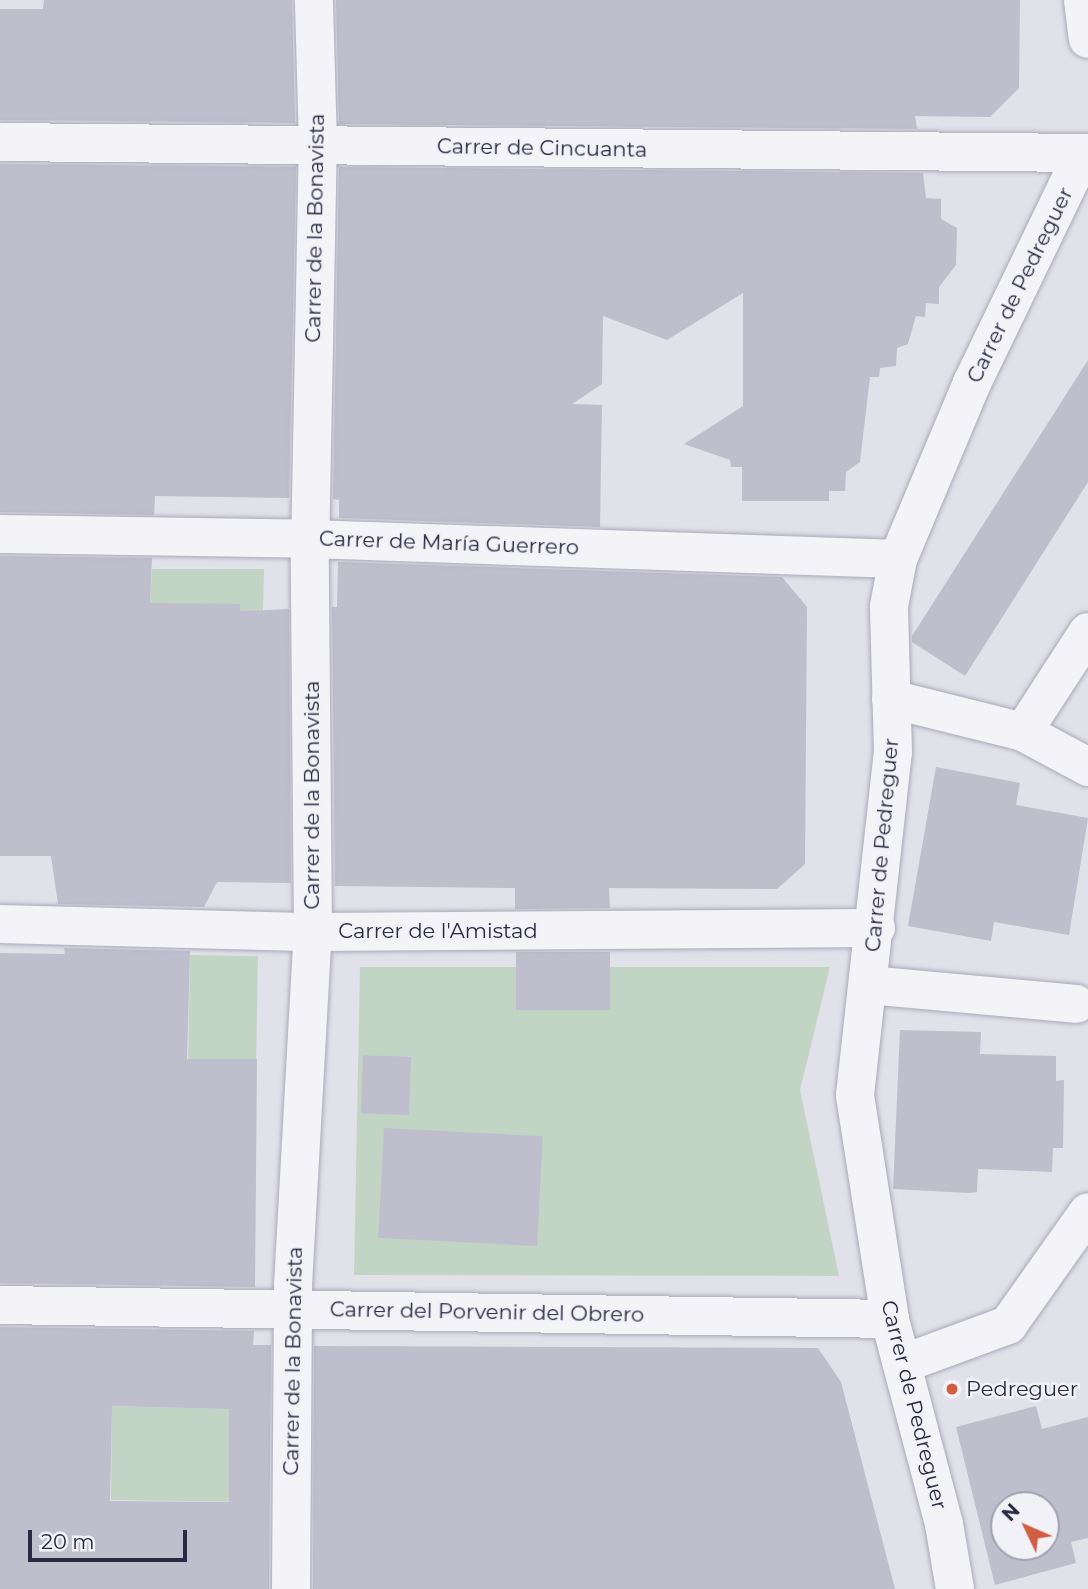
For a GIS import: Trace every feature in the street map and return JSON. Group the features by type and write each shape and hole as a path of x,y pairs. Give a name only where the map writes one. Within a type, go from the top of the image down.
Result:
{"street":[{"name":"Carrer de la Bonavista","path":"291,1589 292,1308 313,932 310,538 318,146 314,0"},
{"path":"1083,0 1088,39"},
{"name":"Carrer de Cincuanta","path":"0,142 1087,149"},
{"name":"Carrer de Pedreguer","path":"955,1589 944,1524 890,1320 855,1094 876,928 893,752 888,606 898,559 972,383 1087,149"},
{"name":"Carrer de María Guerrero","path":"0,534 310,538 898,559"},
{"path":"1023,733 1088,632"},
{"path":"891,699 1023,733 1088,767"},
{"name":"Carrer de l'Amistad","path":"0,924 313,932 876,928"},
{"path":"868,985 1084,1003"},
{"path":"902,1364 1008,1325 1088,1212"},
{"name":"Carrer del Porvenir del Obrero","path":"0,1305 890,1320"}],"green space":[{"path":"152,569 264,569 263,610 240,611 240,604 150,606"},
{"path":"190,955 258,956 256,1060 188,1059"},
{"path":"360,967 830,967 800,1090 839,1276 354,1275"},
{"path":"112,1406 229,1409 253,1502 111,1500"}],"building":[{"path":"44,0 292,0 295,123 0,120 0,9 43,9"},
{"path":"336,0 1020,0 1019,88 990,117 915,116 917,129 339,124"},
{"path":"0,164 296,167 289,498 155,496 154,515 0,512"},
{"path":"339,167 923,173 926,198 941,199 941,219 957,228 956,265 939,287 939,304 926,303 925,317 916,316 908,344 897,348 896,366 880,368 879,377 870,377 860,462 846,472 845,491 829,491 829,501 742,501 742,467 731,467 730,460 684,444 743,406 743,293 667,340 603,316 602,384 572,404 602,405 600,527 339,518 339,500 333,499"},
{"path":"1088,360 1088,482 965,676 912,642 912,636"},
{"path":"0,556 152,558 150,603 240,604 240,611 289,609 291,883 217,882 204,907 58,904 51,856 0,856"},
{"path":"338,562 782,577 807,607 805,864 777,889 609,888 610,908 515,909 515,888 335,886 332,607 337,607"},
{"path":"936,767 1020,783 1016,805 1088,818 1069,935 994,922 991,941 908,926"},
{"path":"64,948 190,951 187,1059 257,1059 255,1287 0,1283 0,953 65,954"},
{"path":"516,952 610,952 610,1010 516,1010"},
{"path":"900,1030 981,1032 980,1054 1056,1056 1056,1081 1064,1080 1063,1148 1053,1148 1052,1172 978,1169 977,1192 969,1193 893,1189"},
{"path":"363,1055 411,1057 409,1115 361,1113"},
{"path":"384,1128 543,1136 537,1246 378,1238"},
{"path":"0,1327 254,1331 253,1345 271,1345 269,1589 0,1589","holes":["112,1406 229,1409 229,1502 110,1501"]},
{"path":"314,1346 818,1348 841,1382 895,1589 313,1589"},
{"path":"1036,1406 1042,1429 1088,1417 1088,1538 1071,1542 1076,1563 995,1585 956,1427"}],"place":[{"name":"Pedreguer","path":"952,1389"}]}
